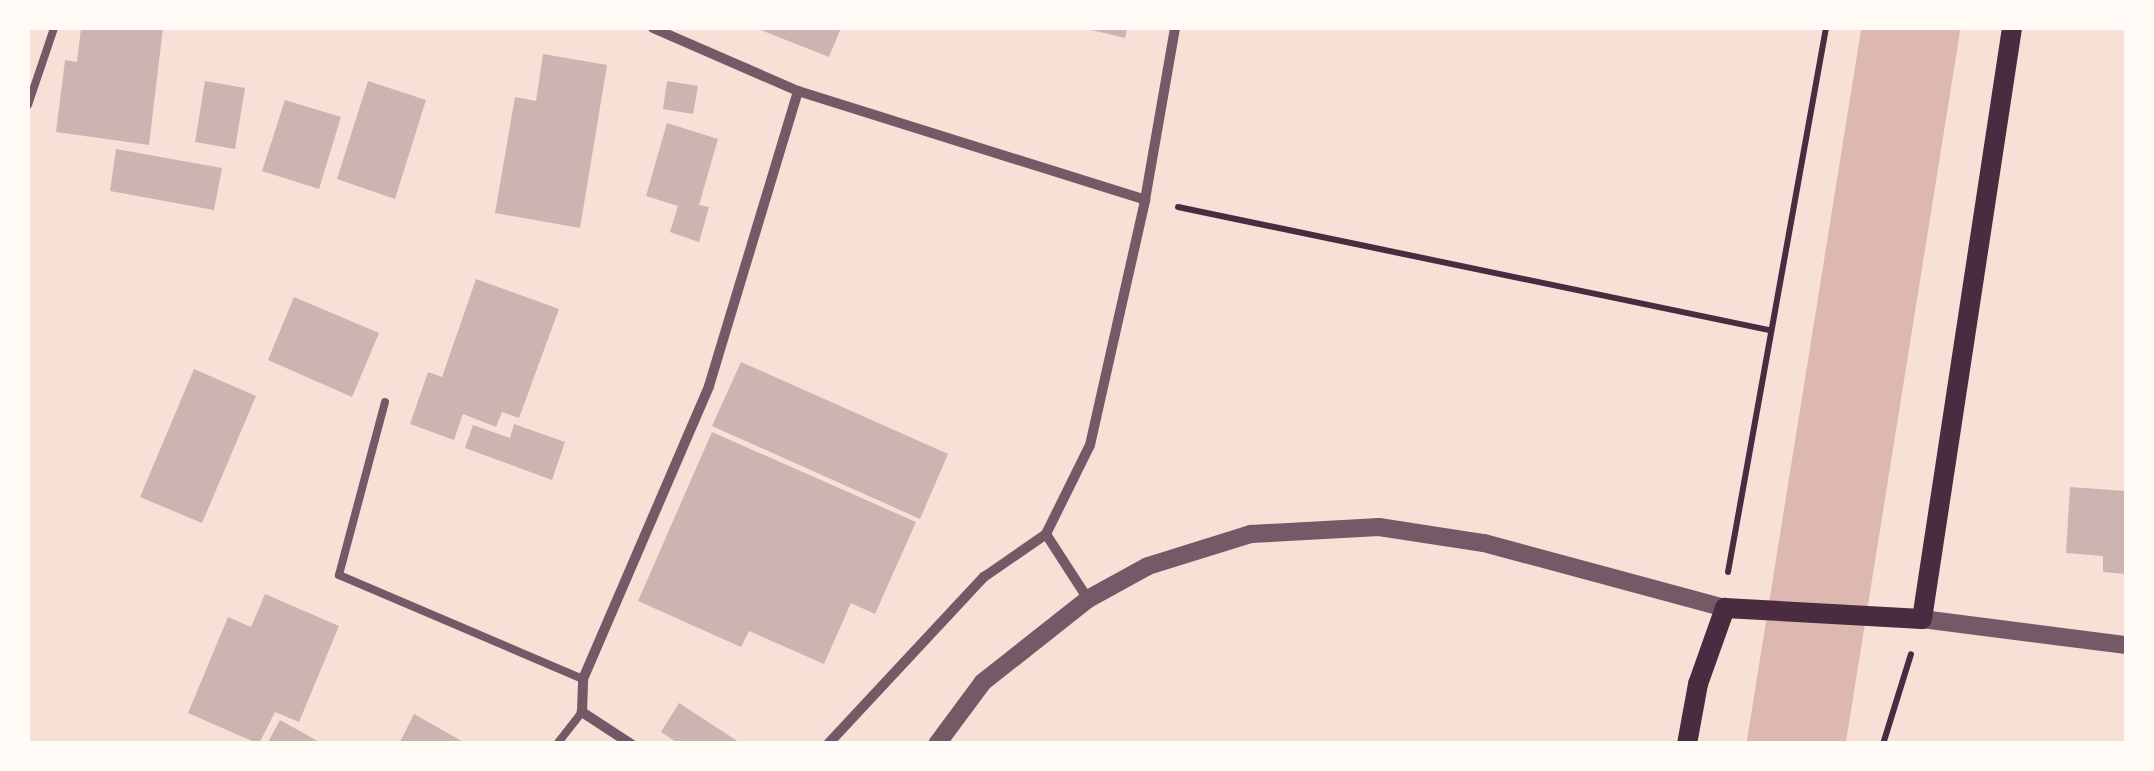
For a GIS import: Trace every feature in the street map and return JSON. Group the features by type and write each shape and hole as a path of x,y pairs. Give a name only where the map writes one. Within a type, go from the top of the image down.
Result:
{"main road":[{"path":"1687,744 1698,684 1725,608 1922,619 2012,28"}],"street":[{"path":"653,28 798,91 1145,200"},
{"path":"828,744 984,577 1046,534 1090,445 1145,200 1175,28"},
{"path":"631,744 582,712 583,680 709,386 798,91"},
{"path":"937,744 983,682 1088,599 1148,566 1251,534 1380,528 1484,544 1725,608"},
{"path":"1046,534 1088,599"},
{"path":"1922,619 2126,645"}],"lane":[{"path":"28,106 54,28"},
{"path":"385,402 339,576 583,680"},
{"path":"556,744 582,712"}],"path":[{"path":"1725,608 1730,539 1826,28"},
{"path":"1145,200 1769,330"},
{"path":"1882,744 1922,619"}],"building":[{"path":"81,28 163,28 149,145 56,132 65,60 77,62"},
{"path":"756,28 841,28 829,57"},
{"path":"1083,28 1127,28 1125,38"},
{"path":"543,54 607,65 580,228 495,213 515,97 536,101"},
{"path":"205,81 245,88 235,149 195,142"},
{"path":"368,81 426,100 395,199 337,179"},
{"path":"667,81 698,86 693,114 663,109"},
{"path":"285,100 341,117 319,189 262,171"},
{"path":"667,123 718,139 699,205 709,207 699,242 670,232 678,206 646,196"},
{"path":"116,149 222,168 214,210 110,191"},
{"path":"476,279 559,309 519,418 502,412 496,427 463,414 454,440 410,424 428,372 442,377"},
{"path":"294,297 379,333 352,397 268,360"},
{"path":"741,362 948,454 920,519 712,426"},
{"path":"194,369 256,396 202,523 140,497"},
{"path":"514,424 565,442 552,480 465,448 473,425 510,438"},
{"path":"712,432 916,522 875,614 851,603 824,664 749,631 741,647 638,601"},
{"path":"2070,487 2126,491 2126,574 2103,572 2103,556 2066,553"},
{"path":"265,594 339,626 299,722 275,712 259,744 188,713 228,617 251,627"},
{"path":"679,703 742,744 679,744 661,732"},
{"path":"414,714 467,744 399,744"},
{"path":"280,720 323,744 267,744"}],"waterway":[{"path":"1796,744 1911,28"}]}
